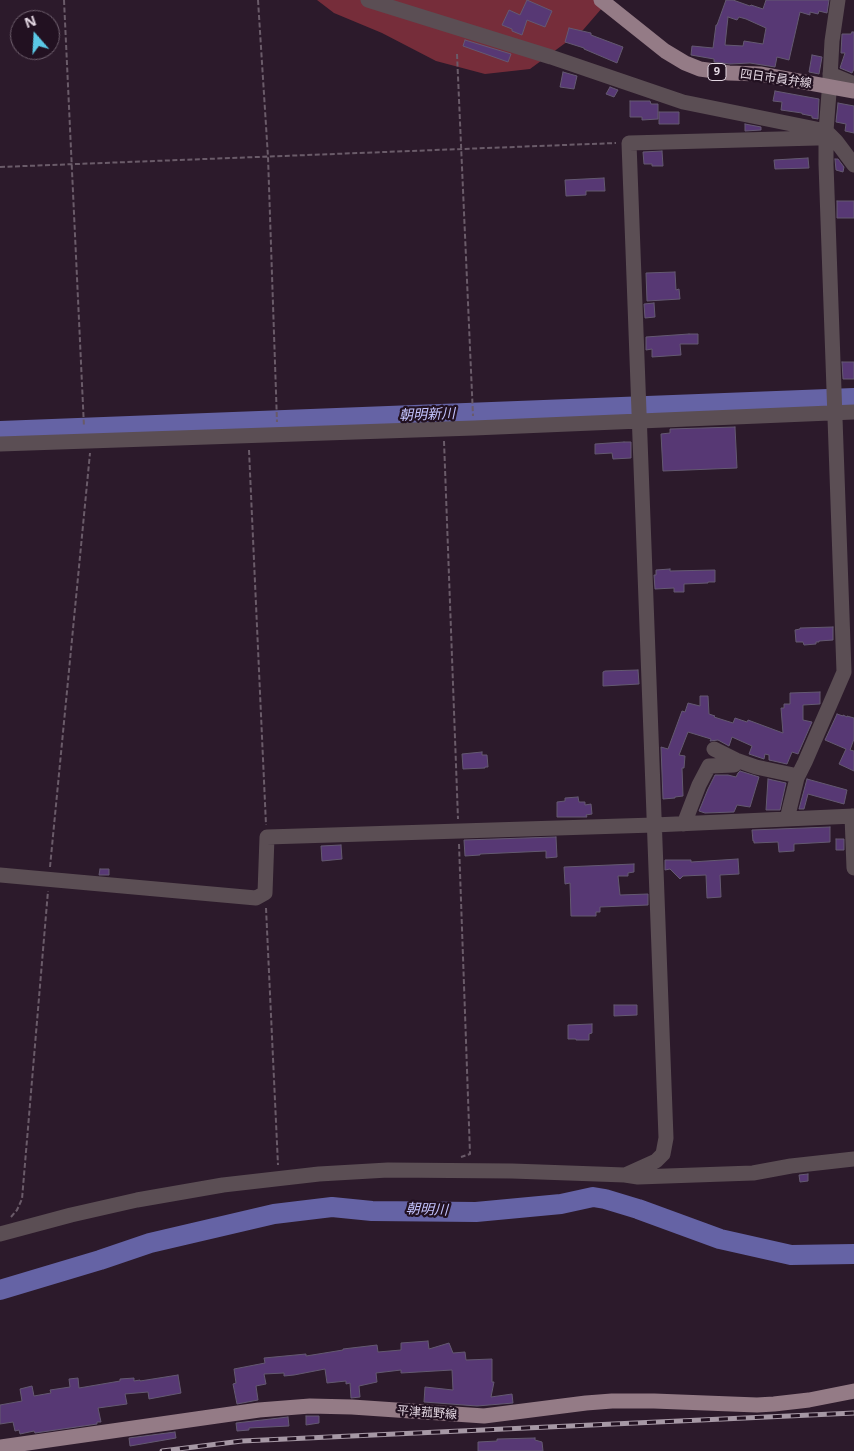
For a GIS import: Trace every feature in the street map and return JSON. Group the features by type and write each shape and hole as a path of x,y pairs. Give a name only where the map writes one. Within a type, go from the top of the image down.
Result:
{"main road":[{"name":"四日市員弁線","path":"601,0 665,51 685,63 700,69 729,73 760,74 854,91"},
{"name":"平津菰野線","path":"0,1447 259,1410 310,1406 484,1416 612,1401 774,1404 809,1400 854,1390"}],"street":[{"path":"368,0 551,57 683,102 826,131 854,165"},
{"path":"787,819 798,776 844,672 826,164 826,131 832,41 838,0"},
{"path":"830,82 854,84"},
{"path":"625,1175 656,1161 663,1154 666,1138 629,143 817,138 826,131"},
{"path":"0,444 88,436 248,435 640,411 835,403 854,412"},
{"path":"714,749 756,767 798,776"},
{"path":"684,824 699,785 709,766 734,765 736,760"},
{"path":"0,875 256,898 265,893 267,837 684,824 853,816 854,868"},
{"path":"0,1234 137,1200 223,1185 319,1174 388,1170 512,1171 638,1177 753,1173 854,1158"}],"path":[{"path":"8,1219 17,1210 22,1199 88,436 84,422 64,0"},
{"path":"258,0 268,157 277,416"},
{"path":"456,54 473,417"},
{"path":"0,167 629,143"},
{"path":"248,435 267,837"},
{"path":"265,893 278,1166"}],"shaded area":[{"path":"317,0 609,0 583,30 530,69 485,74 436,61 382,33 334,13"}],"building":[{"path":"527,0 552,11 545,27 527,20 522,35 502,25 509,10 520,15"},
{"path":"726,0 733,0 763,9 766,0 829,0 827,13 819,11 818,14 810,12 810,15 800,12 789,60 777,57 775,67 750,63 730,64 714,62 714,59 691,55 692,46 713,48 717,25","holes":["728,17 737,20 739,17 766,28 763,44 744,41 743,46 725,45"]},
{"path":"569,28 591,33 591,35 623,47 617,63 584,48 565,42"},
{"path":"854,32 854,69 852,73 840,68 845,53 841,53 842,34 851,34"},
{"path":"465,40 511,54 508,62 463,46"},
{"path":"812,55 822,57 819,74 809,72"},
{"path":"563,72 577,76 574,89 560,87"},
{"path":"610,87 618,90 614,97 606,94"},
{"path":"775,91 819,99 818,119 802,113 781,110 782,102 773,101"},
{"path":"630,101 650,101 651,104 658,104 658,119 642,120 642,117 630,117"},
{"path":"838,103 854,106 854,133 845,131 846,124 836,122"},
{"path":"659,112 679,112 679,124 659,124"},
{"path":"745,124 761,127 761,130 745,131"},
{"path":"662,151 663,166 644,164 643,152"},
{"path":"808,158 809,168 775,169 774,160"},
{"path":"835,159 838,159 844,167 843,172 836,170"},
{"path":"604,178 605,191 586,191 586,195 566,196 565,180"},
{"path":"837,201 854,201 854,218 837,218"},
{"path":"675,272 676,290 679,289 680,299 647,301 646,273"},
{"path":"654,303 655,317 645,318 644,304"},
{"path":"698,334 698,344 680,344 681,355 652,357 652,349 646,350 646,337"},
{"path":"842,362 854,362 854,379 843,379"},
{"path":"735,427 737,468 663,471 661,434 670,433 670,429"},
{"path":"631,442 631,458 613,459 612,453 595,454 595,444"},
{"path":"670,569 670,571 715,570 715,582 684,584 684,592 674,592 674,588 655,589 654,575 656,575 656,570"},
{"path":"833,627 833,640 804,645 803,642 796,642 795,630 800,628"},
{"path":"638,670 639,684 603,686 603,672 605,671"},
{"path":"820,692 820,704 803,705 803,720 812,722 798,754 792,752 787,764 769,760 769,755 765,754 764,759 749,754 752,746 732,737 729,746 718,740 710,741 711,739 688,732 679,755 685,756 684,768 682,768 683,796 663,799 661,747 668,749 682,711 685,712 688,703 700,706 700,696 708,696 709,714 714,717 733,723 735,718 747,722 748,720 783,733 781,708 784,708 784,704 790,704 790,693"},
{"path":"837,714 854,718 854,739 850,750 854,751 854,771 839,764 846,749 825,740"},
{"path":"482,752 482,755 487,755 488,767 463,769 462,754"},
{"path":"740,771 759,777 750,807 737,805 734,812 705,813 699,811 715,775 736,777"},
{"path":"768,779 786,783 780,810 766,810"},
{"path":"807,779 847,790 844,804 808,794 804,809 799,809"},
{"path":"578,797 579,802 585,802 585,805 591,804 592,814 586,815 587,817 557,817 557,802 565,801 565,798"},
{"path":"830,827 830,842 794,844 794,851 779,852 778,842 754,843 753,841 752,830"},
{"path":"556,837 557,857 546,858 546,851 465,856 464,840"},
{"path":"836,839 844,839 844,850 836,850"},
{"path":"341,845 342,859 322,861 321,846"},
{"path":"738,859 739,874 720,875 721,897 707,898 706,875 683,876 680,879 670,869 665,870 665,860 691,860 691,862"},
{"path":"634,864 634,872 628,873 628,876 618,876 620,895 648,894 648,905 600,907 600,912 596,912 596,916 571,916 570,883 565,884 564,867"},
{"path":"100,869 109,869 109,875 99,875"},
{"path":"614,1005 637,1005 637,1015 614,1016"},
{"path":"592,1024 592,1033 589,1034 589,1040 568,1039 568,1025"},
{"path":"808,1174 808,1181 800,1182 799,1175"},
{"path":"428,1341 429,1349 449,1343 453,1353 465,1352 466,1360 492,1359 492,1382 494,1382 491,1397 512,1394 513,1403 477,1406 424,1402 425,1387 453,1390 452,1370 401,1373 401,1370 376,1373 377,1382 359,1386 360,1397 351,1398 350,1383 346,1384 346,1381 327,1383 325,1369 284,1376 284,1373 264,1374 266,1384 256,1386 258,1400 237,1404 233,1384 236,1383 234,1369 265,1363 264,1358 306,1354 306,1356 377,1345 378,1352 401,1350 401,1343"},
{"path":"178,1375 181,1393 149,1399 148,1392 125,1394 127,1404 98,1408 101,1422 97,1422 97,1424 20,1434 19,1430 15,1431 13,1422 0,1424 0,1405 22,1401 20,1389 32,1386 34,1396 51,1393 50,1390 70,1387 69,1379 78,1378 79,1388 120,1381 120,1379 134,1378 134,1381 140,1381"},
{"path":"306,1416 319,1416 319,1423 306,1425"},
{"path":"288,1417 289,1426 249,1428 249,1430 237,1431 236,1423"},
{"path":"175,1432 176,1438 130,1446 129,1438"},
{"path":"535,1438 535,1440 542,1442 543,1451 478,1451 478,1442 497,1441 497,1439"}],"waterway":[{"name":"朝明新川","path":"0,431 854,398"},
{"name":"朝明川","path":"0,1290 150,1243 274,1214 332,1207 372,1211 476,1212 561,1204 593,1197 638,1209 720,1239 791,1255 854,1254"}],"railway":[{"path":"162,1451 242,1441 854,1413"}]}
